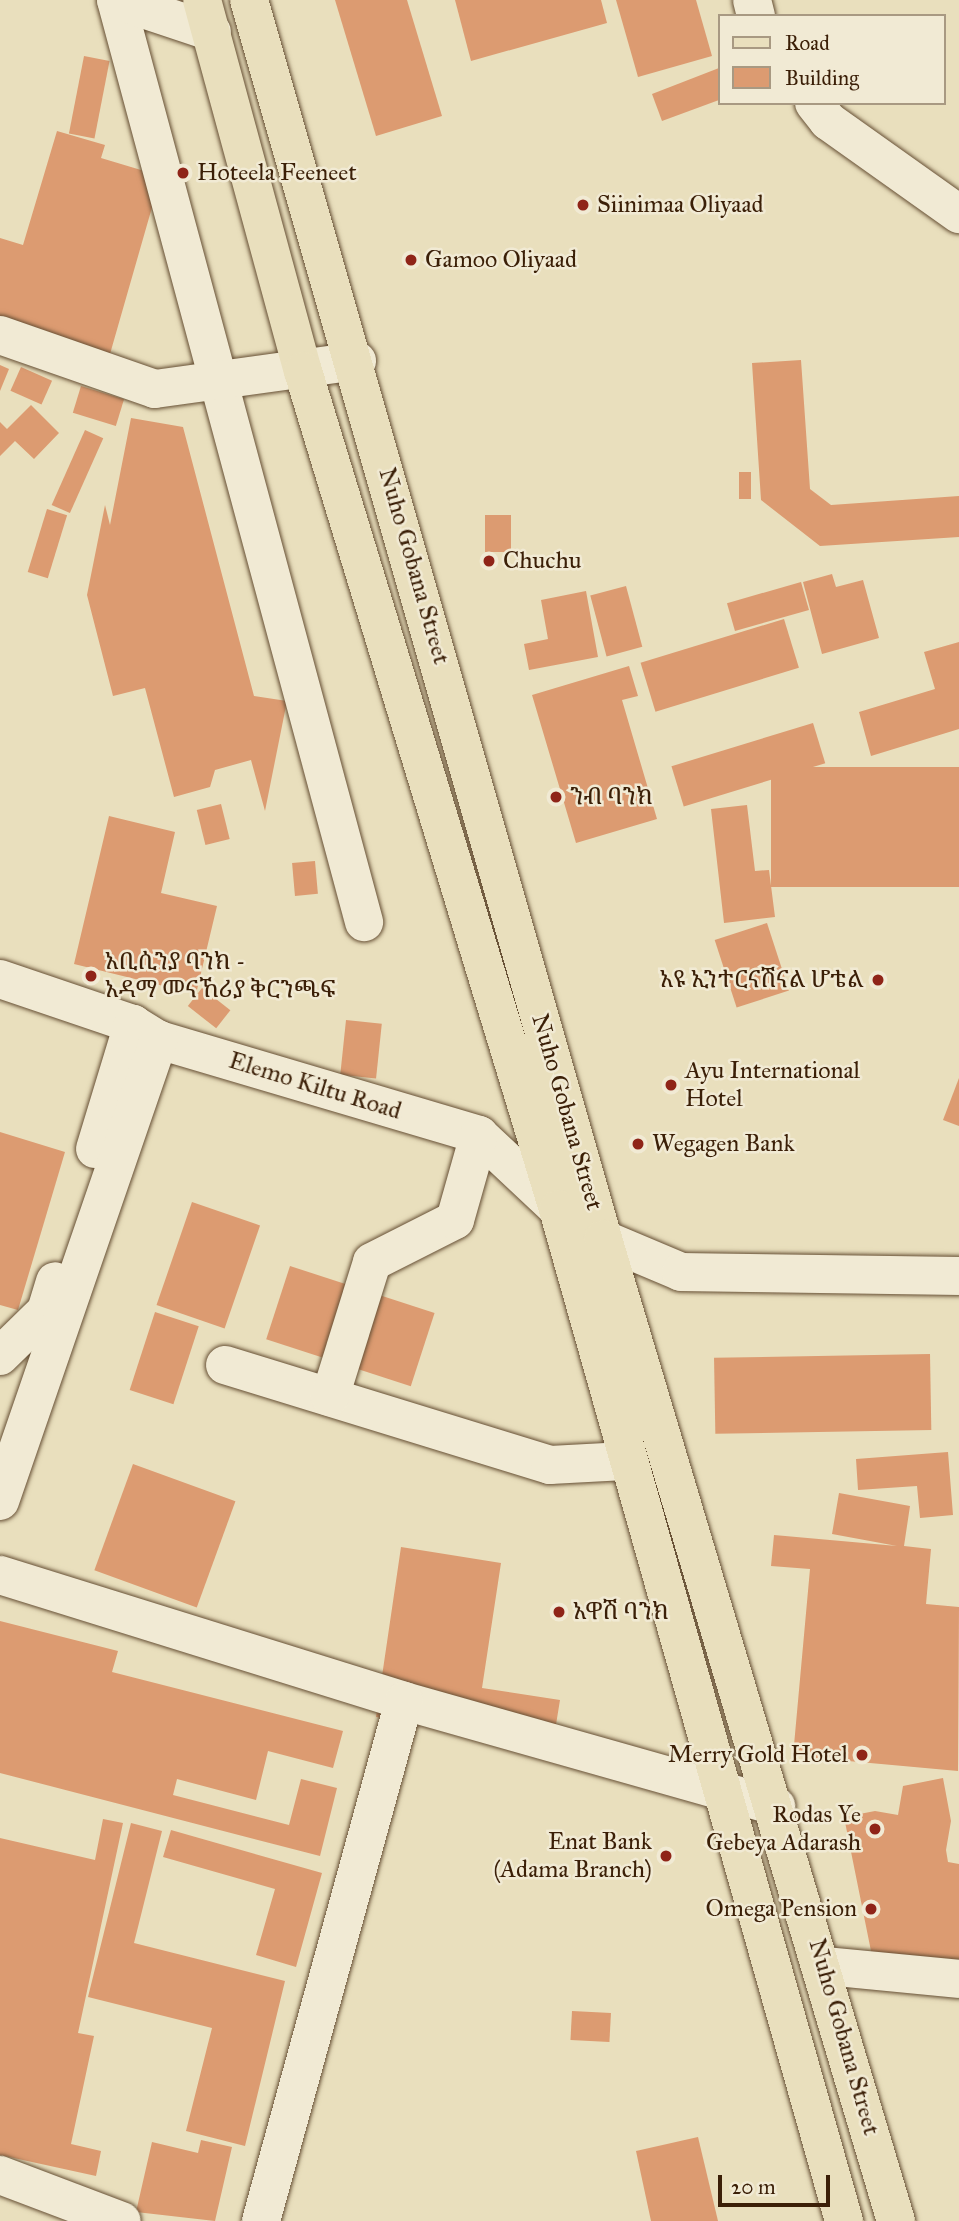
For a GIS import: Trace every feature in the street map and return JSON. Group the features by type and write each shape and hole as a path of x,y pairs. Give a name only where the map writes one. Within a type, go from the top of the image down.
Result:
{"main road":[{"name":"Nuho Gobana Street","path":"249,0 357,360 603,1239 825,1966 896,2221"},
{"name":"Nuho Gobana Street","path":"207,16 303,371 558,1209 625,1461 726,1792 844,2221"}],"street":[{"path":"207,16 116,0 364,922"},
{"path":"816,105 828,121 959,214"},
{"path":"0,335 155,389 220,384 357,360"},
{"name":"Elemo Kiltu Road","path":"0,979 146,1032 479,1135 558,1209 603,1239 681,1272 719,1277 959,1276"},
{"path":"0,1356 46,1311 146,1032"},
{"path":"0,1501 146,1032"},
{"path":"330,1397 372,1262 455,1220 479,1135"},
{"path":"225,1365 550,1465 625,1461"},
{"path":"0,1575 404,1702 776,1806"},
{"path":"261,2221 404,1702"},
{"path":"825,1966 959,1979"},
{"path":"0,2175 122,2221"}],"building":[{"path":"335,0 407,0 442,116 376,136"},
{"path":"455,0 601,0 607,23 471,61"},
{"path":"616,0 696,0 712,56 638,77"},
{"path":"84,56 110,61 94,139 69,134"},
{"path":"718,68 718,100 662,121 652,94"},
{"path":"57,131 105,145 101,158 161,176 110,354 0,321 0,238 23,245"},
{"path":"801,360 810,489 831,505 959,496 959,537 820,546 761,500 752,363"},
{"path":"0,365 9,369 0,391"},
{"path":"21,367 52,381 41,405 10,391"},
{"path":"81,386 124,399 116,426 73,413"},
{"path":"31,405 59,433 34,459 15,441 0,456 0,422 7,429"},
{"path":"131,418 183,427 254,696 287,701 265,811 251,760 215,770 210,787 174,797 145,688 113,696 87,595 105,505 110,525"},
{"path":"85,430 103,438 70,513 52,505"},
{"path":"739,472 751,472 751,499 739,499"},
{"path":"47,509 67,515 48,578 28,572"},
{"path":"485,515 511,515 511,552 485,552"},
{"path":"832,574 836,587 863,580 879,638 822,654 803,582"},
{"path":"801,582 809,610 735,631 727,603"},
{"path":"626,586 642,647 607,656 590,596"},
{"path":"586,591 598,657 529,670 524,644 548,639 541,600"},
{"path":"784,619 799,668 655,712 641,663"},
{"path":"959,642 959,729 871,756 859,712 935,689 924,652"},
{"path":"629,666 638,696 622,700 657,819 576,843 532,695"},
{"path":"813,723 825,763 684,806 671,766"},
{"path":"771,767 959,767 959,887 771,887"},
{"path":"221,804 230,839 205,845 197,810"},
{"path":"747,805 755,871 769,870 775,917 724,923 711,809"},
{"path":"109,816 175,832 161,893 217,906 196,994 74,964"},
{"path":"315,861 318,894 295,896 292,863"},
{"path":"767,923 789,991 737,1008 715,940"},
{"path":"202,988 230,1010 216,1028 188,1006"},
{"path":"346,1020 382,1024 376,1078 340,1075"},
{"path":"959,1078 959,1126 943,1120"},
{"path":"0,1132 65,1152 18,1310 0,1305"},
{"path":"192,1202 260,1225 225,1329 157,1305"},
{"path":"290,1266 435,1313 411,1386 266,1339"},
{"path":"155,1312 199,1326 173,1404 130,1390"},
{"path":"930,1354 931,1430 715,1434 714,1358"},
{"path":"948,1452 953,1515 920,1518 917,1486 858,1490 856,1459"},
{"path":"133,1464 235,1501 197,1607 94,1570"},
{"path":"839,1493 910,1506 904,1546 931,1549 926,1604 959,1607 958,1771 793,1756 810,1569 771,1566 774,1535 897,1546 832,1534"},
{"path":"401,1547 501,1563 482,1688 560,1700 553,1743 376,1717"},
{"path":"0,1621 118,1651 112,1672 343,1731 333,1768 268,1751 256,1800 177,1779 173,1795 289,1825 301,1779 337,1788 320,1856 0,1773"},
{"path":"943,1778 951,1821 946,1850 948,1862 959,1864 959,1972 872,1956 844,1817 875,1811 898,1815 903,1786"},
{"path":"103,1819 123,1823 78,2033 94,2036 71,2144 101,2151 96,2176 0,2155 0,1838 95,1860"},
{"path":"131,1823 162,1831 134,1943 285,1981 245,2146 186,2131 212,2028 88,1997"},
{"path":"171,1830 322,1873 296,1967 256,1955 275,1889 163,1857"},
{"path":"572,2011 611,2013 609,2042 570,2040"},
{"path":"698,2137 718,2221 651,2221 636,2151"},
{"path":"201,2140 232,2147 215,2221 136,2212 152,2142 198,2153"}],"place":[{"name":"Hoteela Feeneet","path":"183,173"},
{"name":"Siinimaa Oliyaad","path":"583,205"},
{"name":"Gamoo Oliyaad","path":"411,260"},
{"name":"Chuchu","path":"489,561"},
{"name":"ንብ ባንክ","path":"556,797"},
{"name":"አቢሲንያ ባንክ - አዳማ መናኸሪያ ቅርንጫፍ","path":"91,976"},
{"name":"አዩ ኢንተርናሽናል ሆቴል","path":"878,980"},
{"name":"Ayu International Hotel","path":"671,1085"},
{"name":"Wegagen Bank","path":"638,1144"},
{"name":"አዋሽ ባንክ","path":"559,1612"},
{"name":"Merry Gold Hotel","path":"862,1755"},
{"name":"Rodas Ye Gebeya Adarash","path":"875,1829"},
{"name":"Enat Bank (Adama Branch)","path":"666,1856"},
{"name":"Omega Pension","path":"871,1909"}]}
